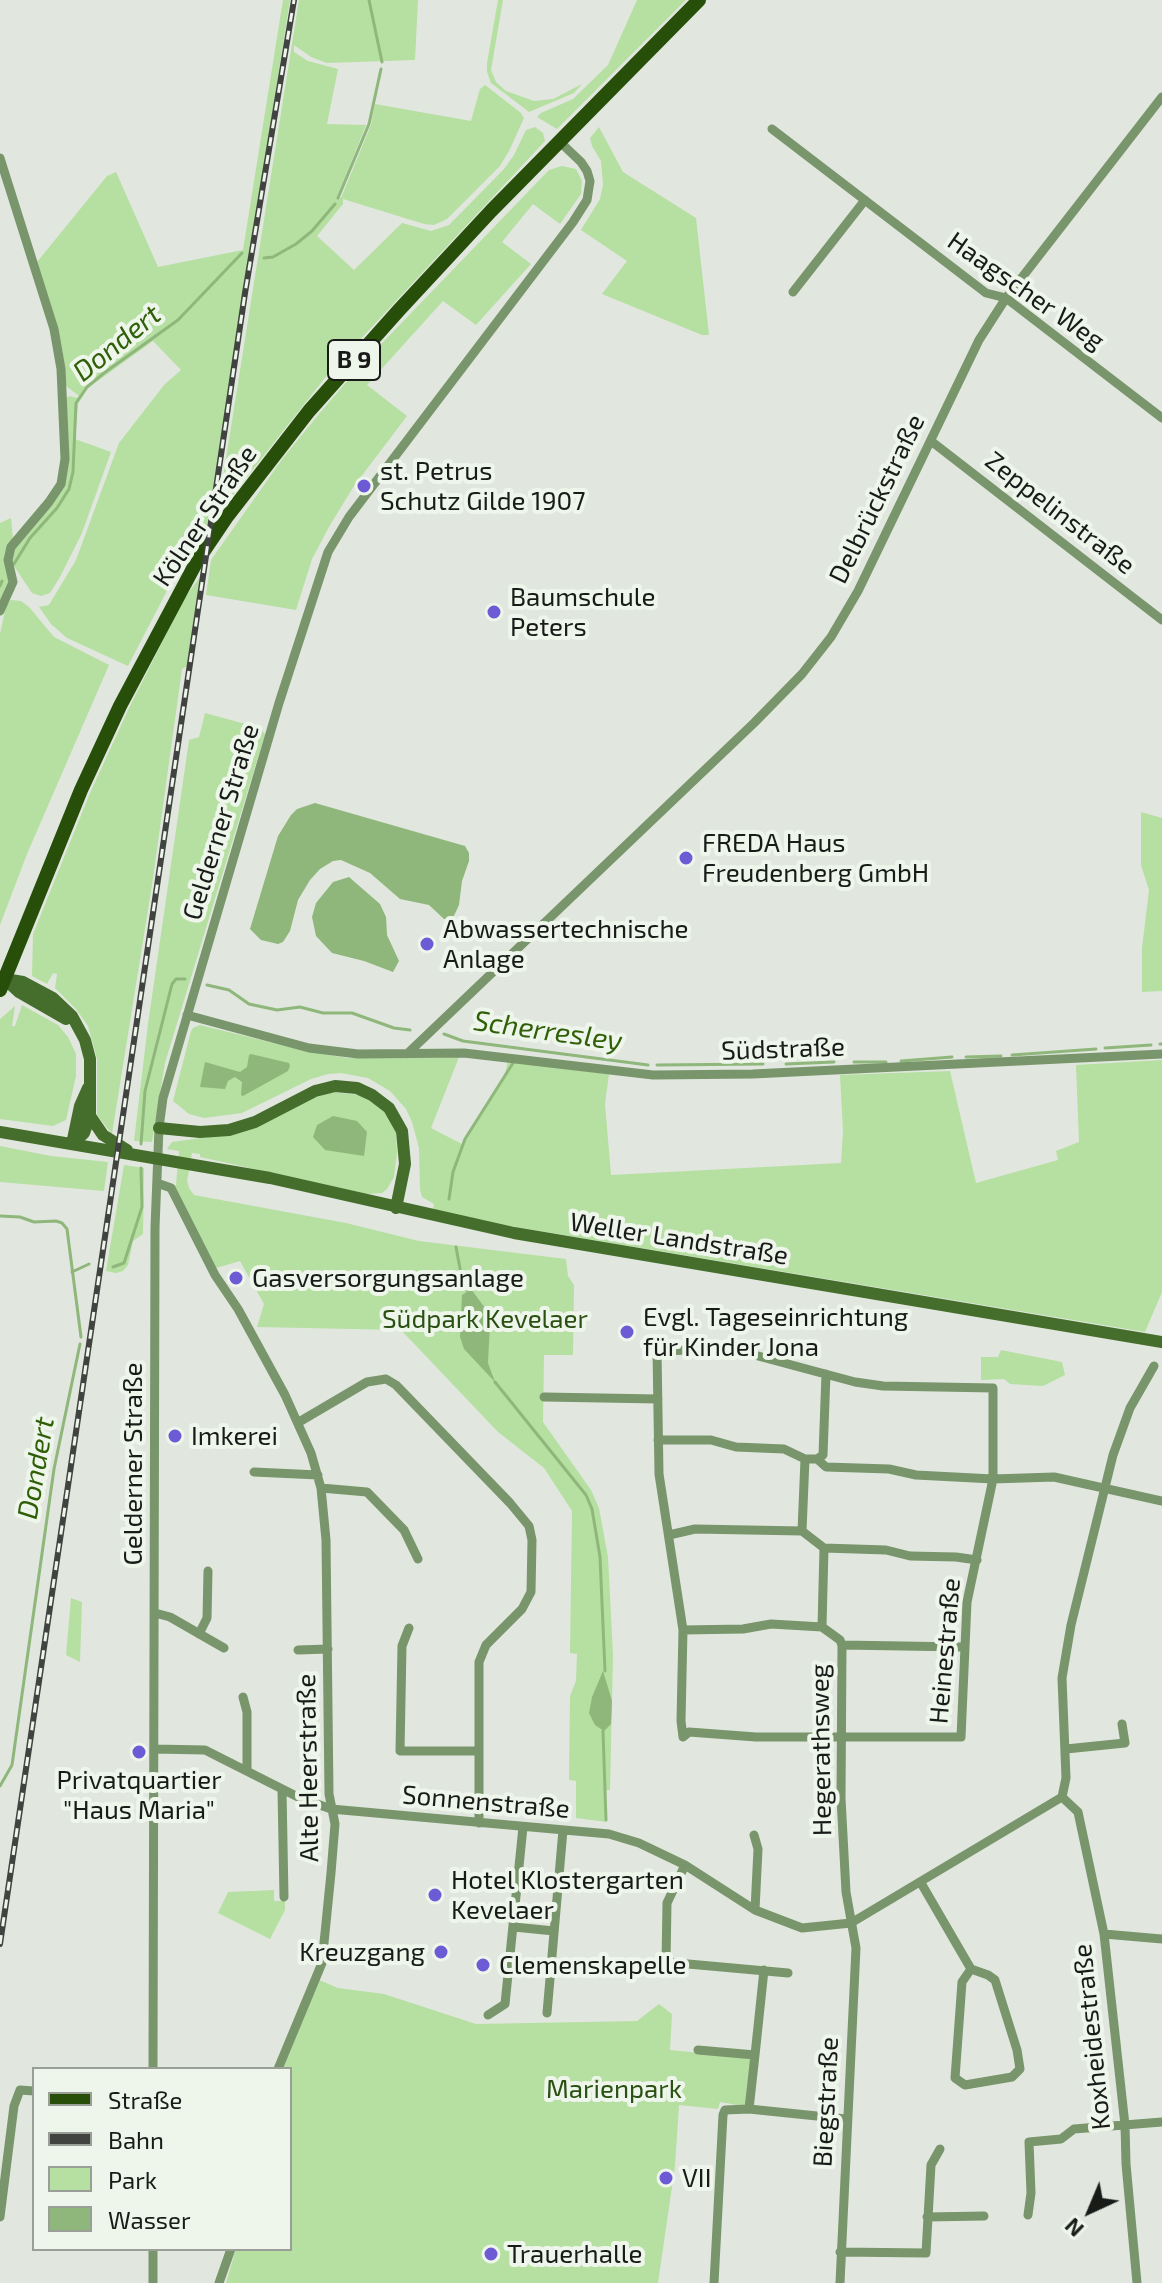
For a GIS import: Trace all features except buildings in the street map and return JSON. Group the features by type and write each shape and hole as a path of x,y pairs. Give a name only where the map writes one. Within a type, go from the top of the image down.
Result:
{"main road":[{"name":"B 9","path":"560,142 699,0"},
{"name":"Kölner Straße","path":"2,982 100,748 197,561 226,518 309,411 399,310 560,142"},
{"path":"2,982 23,982 53,998 72,1016 81,1032 89,1051 90,1116 84,1133 72,1144"},
{"path":"72,1144 80,1106 90,1086"},
{"path":"159,1128 200,1132 229,1130 255,1122 315,1091 335,1086 357,1088 389,1108 402,1131 405,1164 396,1208"},
{"path":"0,1132 72,1144 102,1142 90,1116"},
{"name":"Weller Landstraße","path":"102,1142 138,1154 270,1178 529,1236 1162,1342"}],"street":[{"name":"Delbrückstraße","path":"407,1054 802,674 831,637 858,591 979,340 1006,298 1162,97"},
{"name":"Haagscher Weg","path":"772,129 986,293 1006,298 1162,418"},
{"name":"Gelderner Straße","path":"153,2067 157,1183 159,1128 172,1063 328,552 349,517 587,200 590,181 587,171 560,142"},
{"path":"0,158 54,329 61,369 65,459 61,484 11,547 8,560 13,582 0,611"},
{"path":"793,292 865,200"},
{"name":"Zeppelinstraße","path":"931,441 1162,620"},
{"name":"Südstraße","path":"187,1015 309,1048 358,1054 492,1056 653,1075 753,1074 1162,1054"},
{"name":"Alte Heerstraße","path":"157,1183 171,1188 227,1297 238,1309 299,1422 321,1488 326,1540 331,1809 335,1824 322,1963 279,2067"},
{"name":"Heinestraße","path":"657,1351 747,1353 826,1374 883,1386 993,1388 993,1479 967,1602 961,1737 756,1737 689,1732 683,1737 683,1630 659,1474 657,1351"},
{"path":"1062,1797 1066,1778 1066,1749 1062,1678 1071,1625 1103,1488 1130,1408 1154,1366"},
{"path":"658,1440 711,1440 736,1447 784,1449 805,1459 817,1459 823,1455 826,1374"},
{"path":"299,1422 367,1382 386,1379 396,1385 529,1526 532,1540 531,1592 522,1609 486,1645 479,1662 479,1823"},
{"path":"544,1397 658,1399"},
{"path":"802,1531 805,1459"},
{"path":"817,1459 826,1467 889,1469 916,1475 993,1479 1054,1477 1162,1501"},
{"path":"254,1472 318,1475"},
{"path":"321,1488 367,1492 404,1530 418,1559"},
{"path":"669,1535 695,1529 802,1531 824,1548 886,1550 910,1556 977,1560"},
{"name":"Hegerathsweg","path":"824,1548 822,1627 842,1645 841,1798 851,1923"},
{"path":"199,1634 207,1618 208,1571"},
{"path":"155,1613 170,1617 224,1648"},
{"path":"683,1630 743,1629 771,1624 822,1627"},
{"path":"409,1628 402,1646 400,1751 479,1751"},
{"path":"842,1645 963,1647"},
{"name":"Alte Heerstraße","path":"298,1650 328,1649"},
{"path":"243,1697 247,1712 247,1771"},
{"path":"1066,1749 1125,1743 1122,1724"},
{"name":"Sonnenstraße","path":"155,1749 205,1750 282,1790 331,1809 609,1834 639,1843 685,1865 755,1910 802,1928 851,1923 1062,1797"},
{"path":"282,1790 284,1897"},
{"name":"Koxheidestraße","path":"1062,1797 1078,1812 1104,1934 1125,2125 1137,2283"},
{"path":"488,2015 505,2004 523,1827"},
{"path":"547,2013 563,1830"},
{"path":"754,1835 758,1849 755,1910"},
{"path":"685,1865 667,1903 669,1965 788,1973"},
{"path":"921,1883 971,1969 995,1980 1020,2069 1012,2077 965,2085 955,2078 962,1982 971,1969"},
{"name":"Biegstraße","path":"840,2283 856,1948 851,1923"},
{"path":"514,1927 554,1931"},
{"path":"1104,1934 1162,1939"},
{"path":"749,2109 764,1970"},
{"path":"698,2050 755,2055"},
{"path":"0,2217 14,2106 20,2090 32,2091"},
{"path":"714,2283 725,2110 749,2109 846,2119"},
{"path":"1028,2215 1031,2193 1029,2142 1061,2139 1074,2129 1162,2122"},
{"path":"840,2252 926,2253 931,2165 940,2149"},
{"path":"927,2217 984,2216"},
{"path":"153,2251 153,2283"},
{"path":"219,2283 230,2251"}],"green space":[{"path":"283,0 290,0 207,531 172,581 128,666 67,638 51,624 39,607 49,605 76,560 119,443 164,385 181,370 153,341 88,388 78,404 75,439 111,452 82,533 60,577 50,593 41,596 32,593 12,563 11,554 61,487 66,398 79,396 66,386 37,262 107,176 116,172 158,267 243,250"},
{"path":"299,0 418,0 415,60 327,63 294,45 294,52 308,61 338,69 327,124 366,125 337,197 341,198 371,125 375,104 471,121 480,89 485,85 524,118 500,166 447,219 434,225 343,199 343,204 317,236 354,270 402,223 431,231 449,225 504,169 526,130 535,127 543,133 545,141 328,374 217,515"},
{"path":"498,0 503,0 491,70 496,82 506,91 534,101 553,99 582,84 574,93 529,112 491,83 487,63"},
{"path":"637,0 686,0 557,129 537,117 573,99 608,65"},
{"path":"599,127 623,172 696,218 709,335 702,335 602,294 627,261 581,230 600,199 603,185 601,161 590,138"},
{"path":"562,166 576,169 582,181 581,194 560,224 533,204 502,242 531,264 476,325 443,301 367,385 407,416 354,486 330,525 312,559 296,610 206,595 211,560 283,458 319,414 361,365 549,170"},
{"path":"11,518 13,539 9,580 0,600 0,523"},
{"path":"200,577 187,666 182,669 152,885 112,1134 97,1115 97,1059 88,1026 55,988 57,974 53,973 47,984 32,976 33,934 90,793 130,706 184,599"},
{"path":"11,600 21,601 29,607 54,637 109,665 27,854 0,925 0,634 6,606"},
{"path":"205,713 260,728 265,734 165,1063 152,1142 134,1141 189,740 199,737"},
{"path":"1141,812 1162,818 1162,991 1142,992 1142,948 1149,890 1141,865"},
{"path":"22,1005 58,1025 76,1054 76,1076 66,1120 53,1126 0,1119 0,1019 15,1006 12,1026 15,1026"},
{"path":"200,1025 310,1052 348,1058 459,1057 431,1128 462,1144 497,1090 508,1061 609,1074 605,1104 611,1175 841,1163 840,1075 950,1071 976,1183 1058,1160 1056,1151 1079,1142 1076,1065 1162,1060 1162,1292 1145,1332 492,1223 433,1209 434,1204 422,1197 419,1148 406,1109 390,1091 368,1078 328,1074 311,1079 242,1113 204,1118 189,1114 173,1101 191,1031"},
{"name":"Südpark Kevelaer","path":"330,1092 362,1095 385,1112 396,1131 394,1177 382,1193 367,1194 192,1153 187,1181 189,1188 194,1195 346,1223 419,1241 566,1259 568,1276 574,1285 573,1355 544,1355 543,1422 591,1490 599,1508 608,1557 613,1655 610,1790 605,1790 607,1822 576,1818 576,1781 569,1780 570,1696 576,1681 577,1654 570,1653 572,1511 544,1468 498,1432 401,1330 257,1327 264,1304 240,1261 216,1268 172,1186 176,1185 179,1151 167,1149 172,1142 208,1137"},
{"path":"0,1146 51,1156 108,1162 104,1191 0,1182"},
{"path":"124,1165 144,1168 143,1234 133,1241 128,1265 116,1273 106,1271"},
{"path":"1001,1350 1062,1362 1065,1375 1043,1386 1010,1384 1004,1379 981,1380 981,1357 998,1357"},
{"path":"71,1598 82,1602 80,1662 66,1655"},
{"path":"274,1890 274,1901 285,1901 285,1910 270,1939 218,1913 228,1892"},
{"name":"Marienpark","path":"319,1980 338,1988 384,1994 476,2024 637,2021 659,2004 672,2014 670,2050 752,2058 748,2107 720,2102 718,2109 679,2105 675,2166 658,2283 226,2283 235,2251 292,2251 292,2067 284,2067"}],"water":[{"path":"315,803 465,846 469,861 459,905 452,920 444,919 429,905 400,899 370,873 341,860 320,869 310,880 298,900 290,931 283,942 278,944 261,940 250,929 278,836 297,809"},
{"path":"349,877 380,904 386,917 387,935 399,961 393,972 332,953 316,936 312,917 316,903 333,882"},
{"path":"251,1054 289,1063 290,1066 288,1071 243,1096 242,1082 235,1077 228,1081 225,1089 200,1087 205,1062 240,1072 247,1067"},
{"path":"333,1116 357,1121 367,1132 364,1156 325,1150 313,1137 317,1125"},
{"path":"471,1289 485,1308 490,1323 488,1363 495,1382 464,1349 460,1337 462,1295"},
{"path":"603,1671 612,1701 611,1724 604,1731 595,1725 589,1713"}],"waterway":[{"name":"Dondert","path":"369,0 382,62"},
{"name":"Dondert","path":"338,198 369,124 381,69"},
{"name":"Dondert","path":"264,258 273,257 296,244 335,204"},
{"name":"Dondert","path":"14,564 30,538 57,508 69,489 73,472 76,403 87,387 178,320 242,253"},
{"name":"Dondert","path":"0,586 2,581"},
{"name":"Scherresley","path":"141,1144 145,1091 172,984 176,979 185,979"},
{"name":"Scherresley","path":"207,985 229,990 249,1004 277,1010 300,1007 323,1013 352,1013 394,1028 410,1030"},
{"name":"Scherresley","path":"444,1034 463,1041 648,1065"},
{"name":"Scherresley","path":"1105,1048 1151,1045"},
{"name":"Scherresley","path":"1012,1055 1096,1049"},
{"name":"Scherresley","path":"966,1057 1001,1056"},
{"name":"Scherresley","path":"901,1061 952,1057"},
{"name":"Scherresley","path":"786,1064 834,1062"},
{"name":"Scherresley","path":"854,1062 886,1062"},
{"path":"449,1199 453,1172 465,1139 513,1063"},
{"name":"Scherresley","path":"657,1065 763,1064"},
{"name":"Scherresley","path":"113,1267 124,1263 142,1207 141,1168"},
{"name":"Dondert","path":"0,1216 20,1217 34,1222 56,1221 67,1229 81,1337"},
{"path":"456,1247 467,1290"},
{"name":"Scherresley","path":"72,1272 89,1264"},
{"name":"Dondert","path":"0,1786 12,1765 54,1469 80,1344"},
{"path":"495,1382 586,1495 592,1509 600,1557 605,1671"},
{"path":"603,1731 606,1820"}],"railway":[{"path":"0,1944 245,293 294,0"}],"place":[{"name":"st. Petrus Schutz Gilde 1907","path":"364,486"},
{"name":"Baumschule Peters","path":"494,612"},
{"name":"FREDA Haus Freudenberg GmbH","path":"686,858"},
{"name":"Abwassertechnische Anlage","path":"427,944"},
{"name":"Gasversorgungsanlage","path":"236,1278"},
{"name":"Evgl. Tageseinrichtung für Kinder Jona","path":"627,1332"},
{"name":"Imkerei","path":"175,1436"},
{"name":"Privatquartier \"Haus Maria\"","path":"139,1752"},
{"name":"Hotel Klostergarten Kevelaer","path":"435,1895"},
{"name":"Kreuzgang","path":"441,1952"},
{"name":"Clemenskapelle","path":"483,1965"},
{"name":"VII","path":"666,2178"},
{"name":"Trauerhalle","path":"491,2254"}]}
